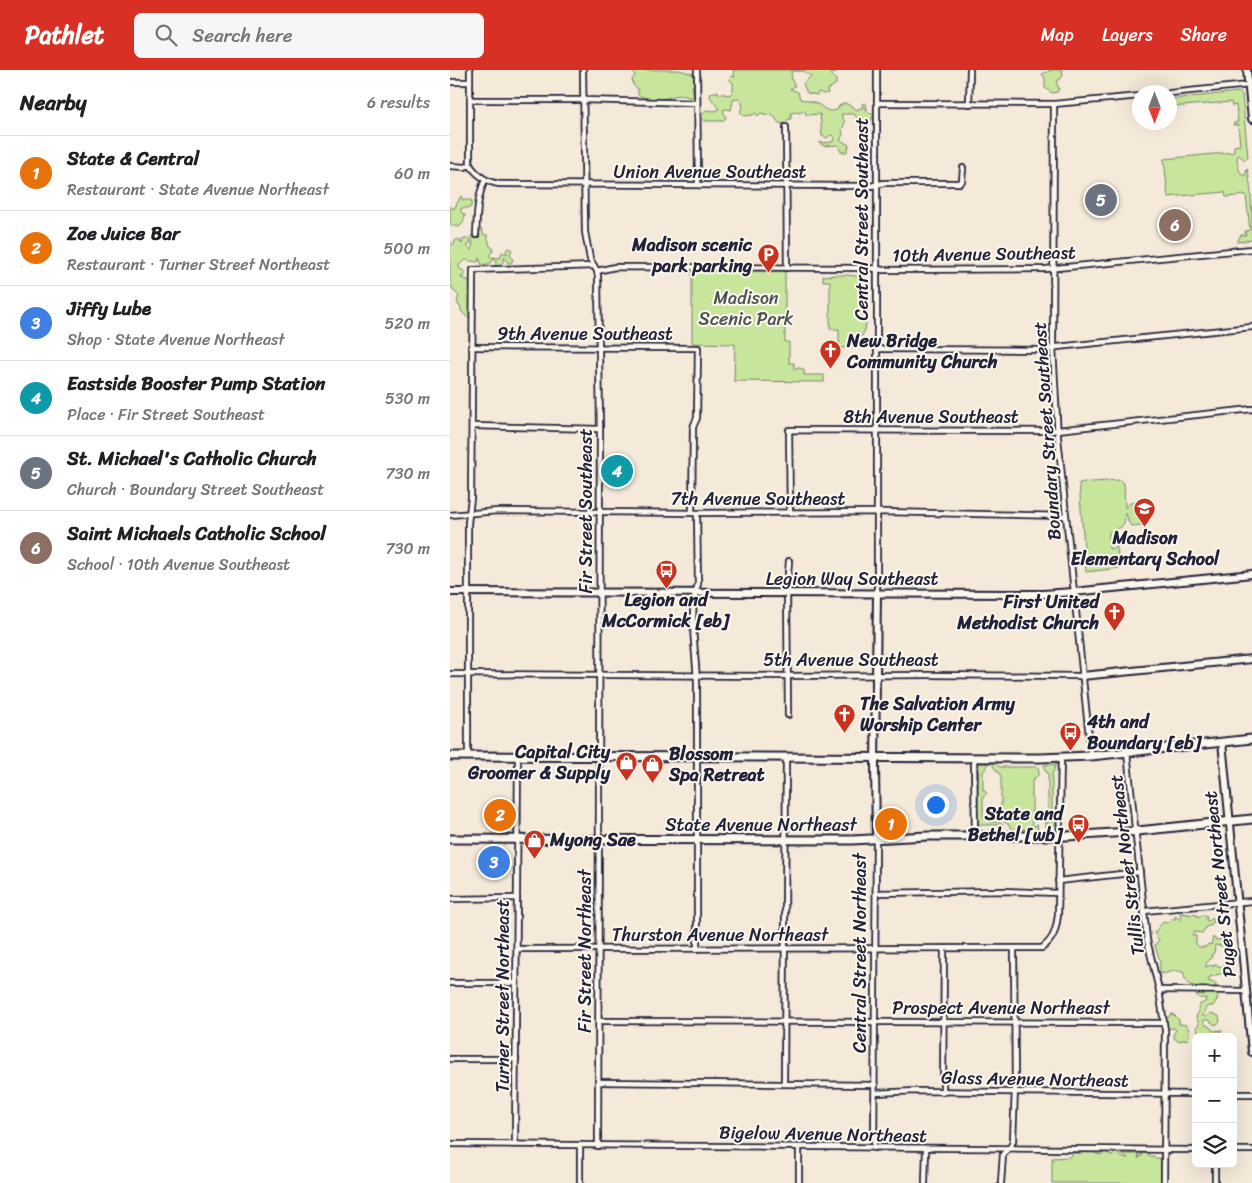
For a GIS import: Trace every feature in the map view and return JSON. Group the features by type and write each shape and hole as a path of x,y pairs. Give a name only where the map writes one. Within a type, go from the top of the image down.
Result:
{"main road":[{"path":"450,756 1061,758 1252,739"},
{"name":"State Avenue Northeast","path":"450,839 785,840 876,839 921,836 1059,836 1135,831 1252,819"}],"street":[{"path":"470,70 470,164 485,180 478,200 476,234"},
{"name":"Fir Street Southeast","path":"583,70 586,240 590,259 596,269 599,348 599,757"},
{"path":"697,70 698,184"},
{"name":"Central Street Southeast","path":"875,758 878,350 877,70"},
{"path":"969,104 970,70"},
{"path":"1247,70 1252,119"},
{"path":"450,82 470,82"},
{"path":"1177,92 1249,85"},
{"path":"877,104 1054,104 1132,97"},
{"path":"470,100 697,103"},
{"name":"Boundary Street Southeast","path":"1054,104 1053,348 1057,430 1091,756"},
{"path":"786,127 787,268"},
{"path":"450,166 470,164"},
{"name":"Union Avenue Southeast","path":"485,180 499,184 585,186 698,184 786,186 877,185 908,182 960,183 962,181 963,168"},
{"name":"10th Avenue Southeast","path":"596,269 615,267 870,268 878,270 1054,268 1252,248"},
{"path":"468,756 468,592 473,270 585,266 596,269"},
{"path":"878,350 1046,350 1252,327"},
{"name":"9th Avenue Southeast","path":"471,347 698,348 697,418 694,427 695,513"},
{"name":"8th Avenue Southeast","path":"790,513 789,430 1057,430 1252,409"},
{"path":"472,426 600,430"},
{"name":"7th Avenue Southeast","path":"450,515 470,515 498,511 1065,516"},
{"path":"695,513 698,584 694,593 697,675 697,949"},
{"path":"788,715 787,593 790,561"},
{"name":"Legion Way Southeast","path":"450,592 1016,594 1073,592 1252,574"},
{"name":"5th Avenue Southeast","path":"450,674 1082,676 1252,658"},
{"name":"Puget Street Northeast","path":"1222,742 1252,1052"},
{"name":"Tullis Street Northeast","path":"1127,752 1147,940 1159,990 1165,1040 1164,1183"},
{"name":"Turner Street Northeast","path":"516,1144 518,757"},
{"name":"Fir Street Northeast","path":"598,1146 599,757"},
{"path":"784,1083 786,758"},
{"name":"Central Street Northeast","path":"874,1148 876,1021 875,758"},
{"path":"876,893 1003,891 1058,893 1061,758"},
{"path":"974,759 975,836"},
{"path":"1058,881 1140,872"},
{"name":"Thurston Avenue Northeast","path":"516,950 1042,948 1055,934 1058,915 1058,893"},
{"path":"450,899 517,898"},
{"path":"1144,911 1252,901"},
{"path":"943,1092 944,949"},
{"path":"1001,1183 1003,1154 1013,1141 1014,949"},
{"path":"450,983 516,983"},
{"path":"1159,990 1246,991"},
{"name":"Prospect Avenue Northeast","path":"599,1020 1163,1023"},
{"path":"450,1059 516,1059"},
{"path":"598,1082 875,1084"},
{"name":"Glass Avenue Northeast","path":"875,1093 1192,1094"},
{"path":"1237,1094 1252,1094"},
{"name":"Bigelow Avenue Northeast","path":"450,1144 1006,1150 1192,1150"},
{"path":"580,1145 580,1183"},
{"path":"799,1148 799,1183"},
{"path":"925,1183 926,1149"},
{"path":"1237,1150 1252,1150"},
{"path":"1215,1168 1215,1183"}],"green space":[{"path":"633,70 679,70 693,74 694,83 692,87 694,95 690,98 678,95 662,99 640,96 638,95 638,89 633,85 632,79 635,76"},
{"path":"733,70 837,70 835,74 829,72 836,80 836,84 827,90 828,93 818,92 817,95 807,93 803,84 811,76 802,71 791,71 792,81 795,86 790,89 798,92 800,99 816,103 830,111 837,110 839,106 845,103 858,110 863,108 862,104 865,103 867,105 865,108 868,109 866,111 874,115 870,122 862,121 860,117 857,118 854,114 841,115 845,122 840,140 849,145 847,152 841,152 838,145 824,146 819,143 833,142 834,136 831,135 827,138 822,136 820,114 806,115 805,110 800,113 791,113 791,119 783,124 779,123 772,114 761,113 758,116 755,113 744,116 740,112 743,105 739,99 733,100 731,110 723,110 726,118 722,121 705,121 701,116 706,110 715,111 719,109 710,97 711,93 718,91 718,93 730,95 733,91 733,83 729,79 732,76 735,77"},
{"path":"1049,70 1062,70 1063,76 1056,82 1059,89 1057,92 1052,93 1045,88 1045,78 1042,74"},
{"path":"1239,92 1242,94 1248,158 1245,160 1239,155 1237,158 1241,173 1245,176 1247,169 1249,175 1252,240 1237,242 1241,235 1246,235 1245,231 1250,230 1246,195 1226,197 1225,192 1168,197 1164,159 1234,152 1234,146 1240,145 1238,125 1233,125 1238,122 1236,105 1232,106 1231,102 1177,106 1177,98"},
{"path":"461,196 463,200 471,200 472,204 470,208 461,208 461,212 465,215 463,223 459,227 450,225 450,206 454,209"},
{"path":"482,229 483,234 487,235 490,246 493,248 489,255 491,257 500,258 502,252 507,254 506,250 509,248 512,250 510,254 513,260 511,263 508,263 505,257 502,264 496,266 494,258 491,263 482,265 479,258 478,262 465,260 459,265 459,268 465,272 465,276 461,278 468,280 473,291 469,296 471,299 468,311 470,317 468,318 461,311 457,301 459,296 450,284 450,242 454,245 455,241 459,239 462,244 462,240 469,238 471,243 467,246 471,250 473,244 471,236"},
{"name":"Madison Scenic Park","path":"692,270 785,271 785,342 789,342 789,363 794,363 794,369 800,368 804,370 804,375 824,375 824,382 734,381 735,344 692,343"},
{"path":"823,276 857,276 868,282 867,302 869,302 865,330 862,336 855,337 855,348 839,348 839,329 830,329 830,281 823,281"},
{"path":"1120,480 1124,483 1125,508 1130,503 1140,502 1142,525 1131,526 1125,512 1124,524 1109,532 1109,549 1117,547 1119,568 1086,572 1079,483"},
{"path":"993,762 999,767 1038,767 1039,774 1032,781 1032,824 1035,826 1037,824 1038,830 1011,829 1009,825 1001,820 1001,776 993,766"},
{"path":"979,763 988,763 983,772 983,790 987,793 983,797 983,817 990,822 998,822 1003,825 980,825 977,821"},
{"path":"1056,764 1052,775 1052,818 1054,818 1056,824 1046,827 1044,822 1048,823 1048,773 1045,771 1044,765"},
{"path":"1180,913 1197,915 1198,918 1202,915 1207,917 1206,920 1209,921 1215,919 1215,923 1213,921 1211,926 1207,926 1202,933 1194,932 1192,936 1196,936 1196,944 1199,947 1211,945 1213,937 1216,940 1222,939 1225,942 1223,946 1215,945 1214,953 1211,955 1212,957 1206,964 1206,967 1218,965 1223,967 1228,960 1231,963 1229,966 1231,969 1210,977 1208,981 1216,984 1212,993 1216,993 1218,998 1213,1006 1208,1006 1205,1009 1205,1013 1202,1015 1205,1017 1211,1013 1219,1016 1220,1022 1215,1025 1209,1020 1203,1020 1205,1025 1214,1031 1222,1030 1220,1033 1197,1033 1196,1027 1199,1024 1196,1016 1199,1012 1199,1005 1205,1002 1206,998 1199,998 1197,996 1195,992 1199,987 1190,985 1185,979 1184,973 1175,971 1161,974 1160,972 1160,961 1155,945 1159,940 1154,933 1163,922 1167,923 1171,919 1175,919 1175,916 1181,920"},
{"path":"1171,1014 1179,1020 1179,1024 1186,1025 1189,1032 1188,1039 1178,1041 1173,1035 1176,1030 1174,1028 1167,1029 1165,1021"},
{"path":"1084,1151 1100,1155 1106,1152 1112,1156 1116,1152 1123,1158 1128,1158 1121,1154 1139,1154 1138,1158 1140,1158 1139,1156 1142,1156 1140,1153 1143,1155 1143,1152 1145,1154 1146,1152 1147,1154 1149,1153 1148,1156 1162,1158 1162,1183 1052,1183 1052,1158 1070,1157 1072,1153 1082,1153"}],"place":[{"name":"St. Michael's Catholic Church","path":"1101,200"},
{"name":"Saint Michaels Catholic School","path":"1175,225"},
{"name":"Madison scenic park parking","path":"768,274"},
{"name":"New Bridge Community Church","path":"831,370"},
{"name":"Eastside Booster Pump Station","path":"617,471"},
{"name":"Madison Elementary School","path":"1145,527"},
{"name":"Legion and McCormick [eb]","path":"666,589"},
{"name":"First United Methodist Church","path":"1115,631"},
{"name":"The Salvation Army Worship Center","path":"844,733"},
{"name":"4th and Boundary [eb]","path":"1071,751"},
{"name":"Capital City Groomer & Supply","path":"626,781"},
{"name":"Blossom Spa Retreat","path":"653,783"},
{"name":"Zoe Juice Bar","path":"500,815"},
{"name":"State & Central","path":"891,824"},
{"name":"State and Bethel [wb]","path":"1079,843"},
{"name":"Myong Sae","path":"534,859"},
{"name":"Jiffy Lube","path":"494,862"}]}
